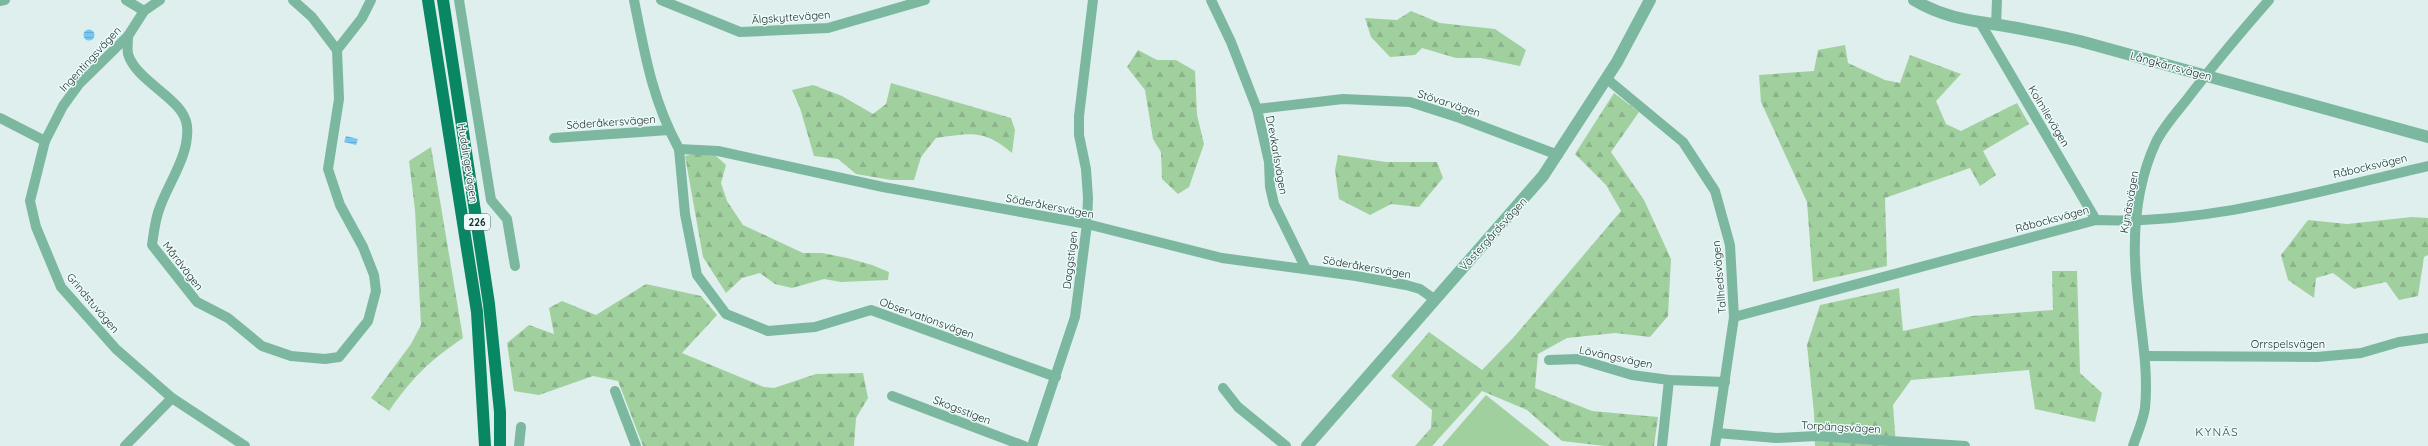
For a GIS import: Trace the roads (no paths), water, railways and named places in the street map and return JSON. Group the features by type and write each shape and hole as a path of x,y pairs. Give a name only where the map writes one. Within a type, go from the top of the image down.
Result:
{"main road":[{"name":"Huddingevägen","path":"428,0 477,312 485,446"},
{"name":"Huddingevägen","path":"443,0 489,304 500,412 500,446"}],"street":[{"path":"126,0 144,11"},
{"name":"Ingentingsvägen","path":"45,141 63,106 79,84 128,36 144,11 160,0"},
{"path":"293,0 312,17 337,50 362,18 371,0"},
{"name":"Huddingevägen","path":"459,0 490,200 507,219 515,266"},
{"name":"Söderåkersvägen","path":"634,0 650,79 669,130 679,149 718,151 883,186 1087,224 1222,258 1306,269 1406,285 1420,289 1434,299"},
{"name":"Älgskyttevägen","path":"661,0 740,32 828,28 911,1 925,0"},
{"name":"Daggstigen","path":"1032,446 1074,325 1087,224 1086,169 1079,140 1079,116 1093,0"},
{"name":"Drevkarlsvägen","path":"1211,0 1231,42 1257,109 1269,162 1270,186 1274,204 1306,269"},
{"name":"Västergårdsvägen","path":"1307,446 1434,299 1525,199 1558,155 1607,79 1634,33 1650,0"},
{"name":"Långkärrsvägen","path":"1914,0 1933,12 1981,24 1996,25 2080,41 2428,137"},
{"path":"1996,25 1997,0"},
{"name":"Kynäsvägen","path":"2133,446 2145,410 2146,356 2134,253 2136,220 2144,175 2157,140 2204,75 2269,0"},
{"name":"Kolmilevägen","path":"1981,24 2096,220"},
{"name":"Mårdvägen","path":"128,36 128,53 137,71 168,98 181,113 187,126 185,149 160,206 152,245 177,279 202,306 228,318 262,346 291,356 311,358 339,357 368,321 376,291 374,275 340,205 328,169 338,99 337,50"},
{"name":"Tallhedsvägen","path":"1607,79 1683,142 1715,191 1730,245 1734,317 1715,446"},
{"name":"Stövarvägen","path":"1257,109 1343,99 1410,102 1460,118 1558,155"},
{"path":"0,118 45,141"},
{"name":"Söderåkersvägen","path":"554,138 669,130"},
{"name":"Grindstuvägen","path":"45,141 30,201 36,227 57,279 116,349 172,398 245,446"},
{"name":"Observationsvägen","path":"679,149 685,214 698,275 726,314 768,331 815,327 871,310 1056,377"},
{"name":"Råbocksvägen","path":"1734,317 2096,220 2136,220 2222,213 2428,166"},
{"name":"Orrspelsvägen","path":"2146,356 2317,357 2361,353 2399,342 2428,338"},
{"name":"Lövängsvägen","path":"1549,360 1578,359 1632,375 1669,380 1725,382"},
{"path":"1662,446 1669,380"},
{"path":"1223,388 1238,407 1286,446"},
{"path":"615,391 636,446"},
{"name":"Skogsstigen","path":"892,396 1024,446"},
{"path":"126,446 172,398"},
{"path":"519,446 520,427"},
{"name":"Torpängsvägen","path":"1717,433 1776,438 1816,436 1965,446"}],"water":[{"path":"89,29 93,31 95,35 93,39 89,41 85,39 83,35 85,31"},
{"path":"346,136 358,139 356,145 344,142"}],"district":[{"name":"KYNÄS","path":"2217,431"}]}
